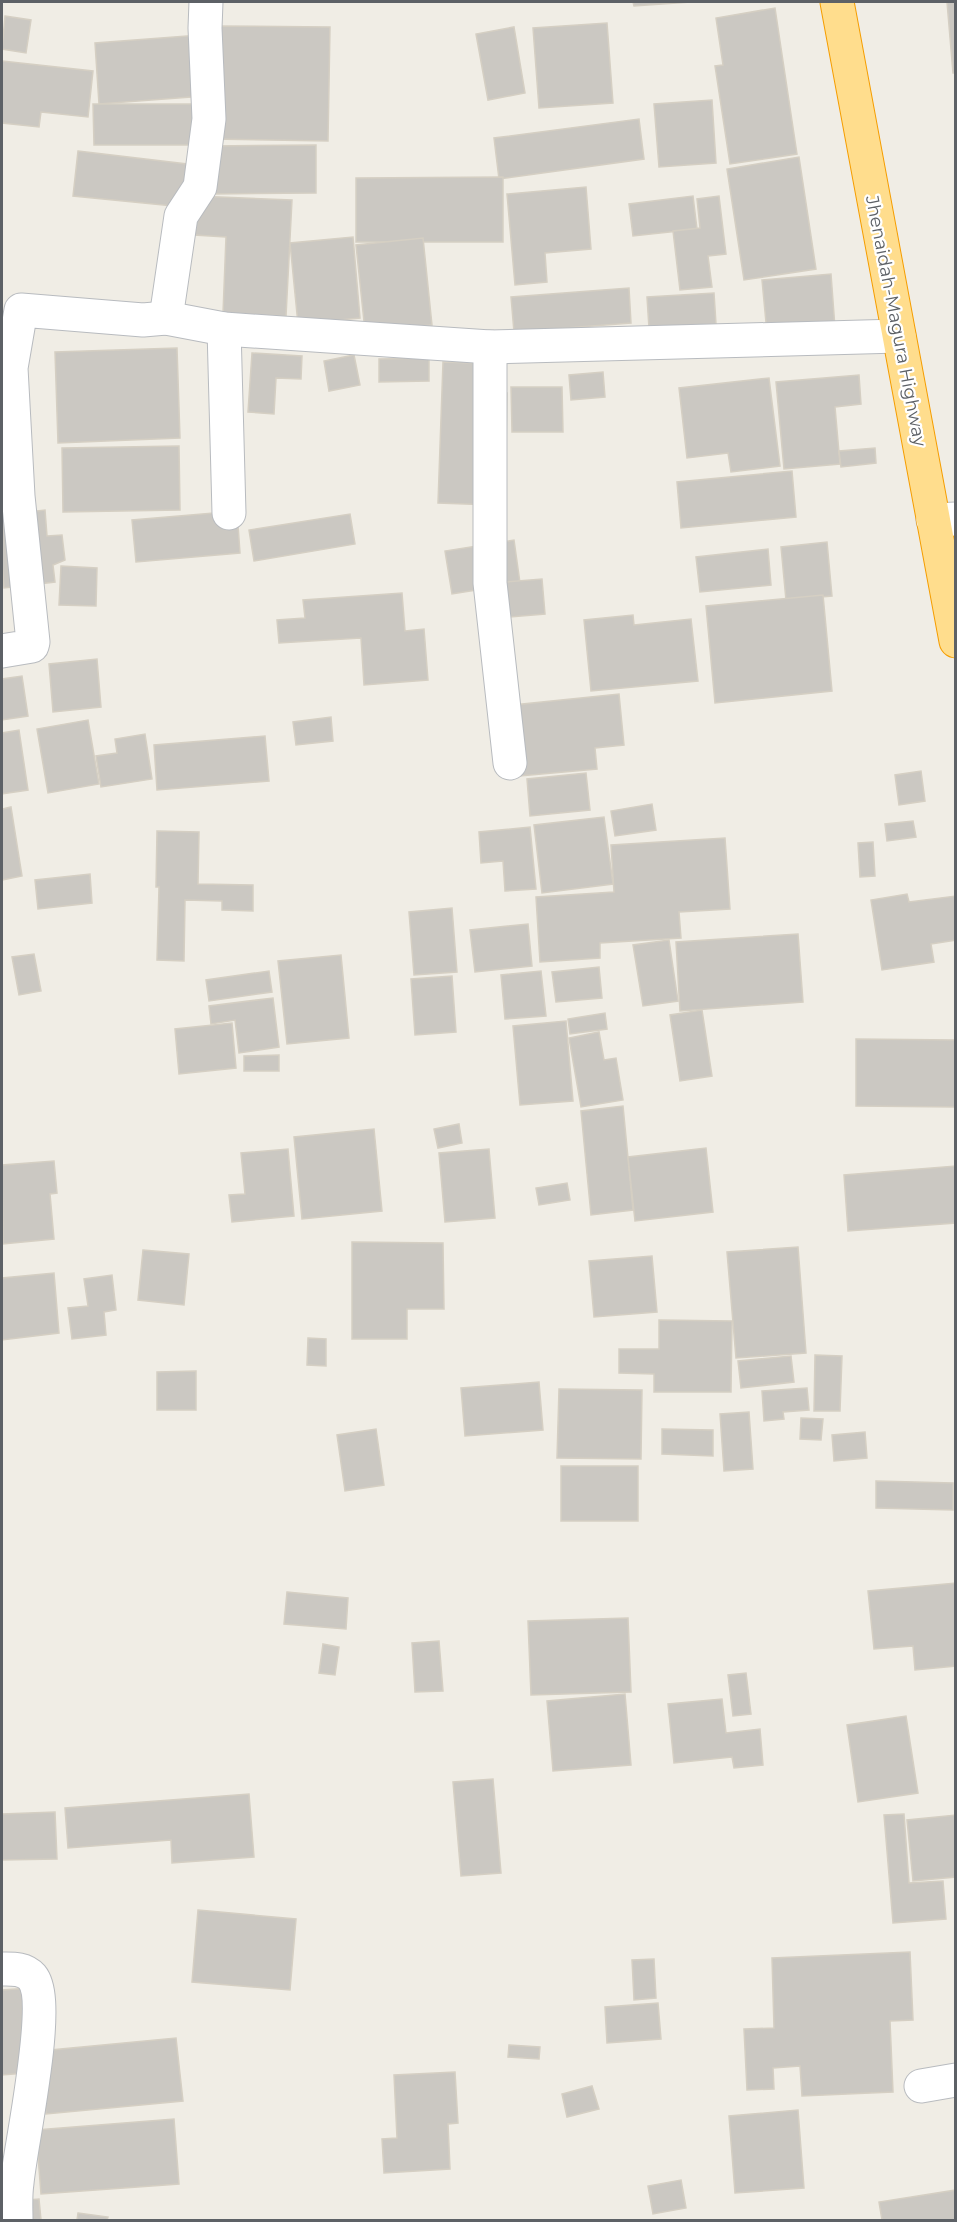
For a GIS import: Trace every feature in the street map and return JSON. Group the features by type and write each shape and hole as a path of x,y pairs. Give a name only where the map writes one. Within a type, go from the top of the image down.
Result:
{"highway":[{"name":"Jhenaidah-Magura Highway","path":"837,2 899,336 944,520 956,641"}],"street":[{"path":"166,318 182,216 200,187 209,119 204,28 206,2"},
{"path":"2,651 28,648 33,642 18,496 11,368 11,309 144,320 166,318 224,329 489,347 899,336"},
{"path":"224,329 229,513"},
{"path":"489,347 490,583 510,763"},
{"path":"2,1969 22,1970 33,1978 38,1993 38,2024 30,2096 9,2183 16,2220"},
{"path":"921,2086 956,2080"}],"building":[{"path":"633,2 691,2 634,6"},
{"path":"947,2 956,2 956,73 953,73"},
{"path":"775,8 797,154 730,164 715,66 723,65 716,18"},
{"path":"5,16 31,20 26,53 2,49"},
{"path":"607,23 613,103 539,108 533,28"},
{"path":"215,26 330,27 328,141 213,139"},
{"path":"514,27 525,93 488,100 476,34"},
{"path":"200,35 204,96 99,104 95,43"},
{"path":"2,61 93,71 88,117 41,112 39,127 2,123"},
{"path":"712,100 716,163 659,167 654,104"},
{"path":"93,104 201,104 201,145 94,145"},
{"path":"639,119 644,159 499,179 494,138"},
{"path":"316,145 316,193 212,194 211,146"},
{"path":"78,151 187,164 183,207 73,196"},
{"path":"799,157 816,269 744,280 727,169"},
{"path":"503,177 503,242 356,242 356,178"},
{"path":"586,187 591,249 545,253 547,282 515,285 507,194"},
{"path":"196,196 292,200 286,316 223,313 226,237 194,235"},
{"path":"693,196 697,229 633,236 629,204"},
{"path":"719,196 726,254 708,256 712,287 680,290 673,231 700,228 697,199"},
{"path":"353,237 360,318 298,324 290,243"},
{"path":"423,238 432,325 365,331 356,245"},
{"path":"831,274 835,328 767,333 762,280"},
{"path":"629,288 631,323 514,332 511,297"},
{"path":"714,293 716,324 649,328 647,297"},
{"path":"177,348 180,438 58,443 55,352"},
{"path":"252,353 302,356 301,379 276,378 274,414 248,412"},
{"path":"354,355 360,385 329,391 324,361"},
{"path":"429,358 429,381 379,382 379,359"},
{"path":"443,362 503,364 502,393 507,393 506,449 492,505 438,503"},
{"path":"603,372 605,397 571,400 569,375"},
{"path":"859,375 861,404 835,407 840,464 784,469 776,382"},
{"path":"769,378 780,466 731,472 728,453 687,458 679,388"},
{"path":"511,387 562,387 563,432 512,432"},
{"path":"179,446 180,510 63,512 62,448"},
{"path":"875,448 876,463 841,467 839,451"},
{"path":"792,471 796,517 681,528 677,482"},
{"path":"45,510 47,536 62,535 65,560 53,565 55,582 4,588 2,515"},
{"path":"237,511 240,553 136,562 132,520"},
{"path":"350,514 355,544 254,561 249,530"},
{"path":"514,540 520,583 452,594 445,551"},
{"path":"827,542 832,596 786,600 781,547"},
{"path":"768,549 771,585 700,592 696,557"},
{"path":"61,566 97,568 96,606 59,605"},
{"path":"542,579 545,614 510,617 506,582"},
{"path":"402,593 405,631 424,629 428,680 364,685 361,638 279,643 277,620 305,618 303,600"},
{"path":"823,595 832,691 715,703 706,606"},
{"path":"633,615 634,625 691,619 698,681 591,691 584,620"},
{"path":"97,659 101,707 53,712 49,664"},
{"path":"22,676 28,716 2,720 2,679"},
{"path":"619,694 624,745 595,748 597,769 520,776 513,705"},
{"path":"331,717 333,741 296,745 293,722"},
{"path":"88,720 99,784 48,793 37,729"},
{"path":"19,730 28,790 2,794 2,733"},
{"path":"145,734 152,779 101,787 96,756 117,753 115,739"},
{"path":"265,736 269,781 157,790 154,745"},
{"path":"921,771 925,801 899,805 895,775"},
{"path":"586,773 590,810 530,816 527,779"},
{"path":"652,804 656,830 615,836 611,811"},
{"path":"11,807 22,876 2,880 2,809"},
{"path":"604,817 613,884 542,893 534,825"},
{"path":"913,821 916,837 887,841 885,824"},
{"path":"530,827 536,889 505,891 503,861 481,863 479,832"},
{"path":"157,831 199,832 198,884 253,885 253,911 222,910 222,901 185,900 184,961 157,960 159,887 156,887"},
{"path":"725,838 730,909 679,912 681,938 600,943 600,958 540,962 536,897 614,892 611,845"},
{"path":"873,842 875,876 860,877 858,843"},
{"path":"90,874 92,903 38,909 35,880"},
{"path":"907,894 909,902 956,896 956,940 931,944 934,962 882,970 871,900"},
{"path":"452,908 457,972 414,975 409,912"},
{"path":"528,924 532,966 475,972 470,930"},
{"path":"798,934 803,1002 680,1011 676,942"},
{"path":"669,940 678,1001 643,1006 633,945"},
{"path":"34,954 41,991 19,995 12,957"},
{"path":"341,955 349,1038 287,1044 278,961"},
{"path":"599,967 602,998 556,1002 552,972"},
{"path":"269,971 272,992 209,1001 206,980"},
{"path":"541,971 546,1016 505,1019 501,975"},
{"path":"452,976 456,1032 415,1035 411,979"},
{"path":"273,998 279,1047 239,1053 235,1020 211,1024 209,1006"},
{"path":"702,1010 712,1076 680,1081 670,1015"},
{"path":"605,1013 607,1029 570,1034 568,1019"},
{"path":"566,1021 573,1101 520,1105 513,1026"},
{"path":"232,1023 236,1068 179,1074 175,1029"},
{"path":"599,1032 604,1060 616,1058 623,1100 581,1107 569,1038"},
{"path":"856,1039 956,1040 956,1107 856,1106"},
{"path":"279,1055 279,1071 244,1071 244,1056"},
{"path":"623,1106 633,1210 591,1215 581,1111"},
{"path":"459,1124 462,1143 438,1148 434,1129"},
{"path":"374,1129 382,1211 302,1219 294,1137"},
{"path":"706,1148 713,1212 635,1221 628,1157"},
{"path":"288,1149 294,1216 232,1222 229,1195 245,1194 241,1153"},
{"path":"489,1149 495,1218 445,1222 439,1153"},
{"path":"54,1161 57,1193 50,1194 54,1239 3,1244 2,1165"},
{"path":"956,1166 956,1223 848,1231 844,1175"},
{"path":"567,1183 570,1200 539,1205 536,1188"},
{"path":"352,1242 443,1243 444,1309 407,1309 407,1339 352,1339"},
{"path":"798,1247 806,1353 736,1358 727,1252"},
{"path":"143,1250 189,1254 184,1305 138,1300"},
{"path":"652,1256 657,1312 594,1317 589,1261"},
{"path":"54,1273 59,1333 2,1340 2,1278"},
{"path":"112,1275 116,1310 104,1312 106,1335 72,1339 68,1308 88,1306 84,1279"},
{"path":"659,1320 732,1321 731,1392 654,1392 654,1374 619,1373 619,1349 659,1349"},
{"path":"308,1338 326,1339 326,1366 307,1365"},
{"path":"815,1355 842,1356 840,1411 814,1411"},
{"path":"791,1356 794,1382 741,1388 738,1361"},
{"path":"196,1371 196,1410 157,1410 157,1372"},
{"path":"539,1382 543,1430 465,1436 461,1388"},
{"path":"807,1388 809,1410 783,1412 784,1419 764,1421 762,1391"},
{"path":"559,1389 642,1390 641,1459 557,1458"},
{"path":"749,1412 753,1469 724,1471 720,1414"},
{"path":"801,1418 823,1419 821,1440 800,1439"},
{"path":"376,1429 384,1485 345,1491 337,1435"},
{"path":"662,1429 713,1430 713,1456 662,1454"},
{"path":"865,1432 867,1458 834,1461 832,1435"},
{"path":"561,1466 638,1466 638,1521 561,1521"},
{"path":"876,1481 953,1483 953,1510 876,1508"},
{"path":"956,1583 956,1666 915,1670 913,1646 874,1649 868,1591"},
{"path":"287,1592 348,1598 346,1629 284,1624"},
{"path":"628,1618 631,1692 531,1695 528,1621"},
{"path":"439,1641 443,1691 415,1692 412,1643"},
{"path":"323,1644 339,1647 335,1675 319,1673"},
{"path":"746,1673 751,1714 733,1716 728,1675"},
{"path":"625,1694 631,1765 553,1771 547,1701"},
{"path":"722,1699 726,1733 760,1729 763,1765 734,1768 732,1757 674,1763 668,1704"},
{"path":"906,1716 918,1793 858,1802 847,1725"},
{"path":"493,1779 501,1873 461,1876 453,1782"},
{"path":"249,1794 254,1857 172,1863 171,1840 68,1848 65,1808"},
{"path":"55,1812 57,1859 2,1860 2,1814"},
{"path":"904,1814 909,1883 943,1881 946,1919 893,1923 884,1815"},
{"path":"956,1815 956,1877 913,1881 907,1820"},
{"path":"198,1910 296,1919 290,1990 192,1982"},
{"path":"910,1952 913,2020 890,2021 893,2092 802,2096 800,2066 773,2068 774,2089 747,2090 744,2029 774,2028 772,1958"},
{"path":"654,1959 656,1998 634,2000 632,1960"},
{"path":"30,1988 38,2072 2,2075 2,1990"},
{"path":"658,2003 661,2039 607,2043 605,2007"},
{"path":"176,2038 183,2101 46,2114 40,2051"},
{"path":"509,2045 540,2047 539,2059 508,2057"},
{"path":"455,2072 458,2123 448,2124 450,2169 384,2173 382,2139 397,2138 394,2075"},
{"path":"592,2086 599,2109 567,2117 562,2094"},
{"path":"798,2110 804,2188 735,2193 729,2116"},
{"path":"174,2119 179,2184 41,2194 36,2130"},
{"path":"681,2180 686,2208 653,2214 648,2186"},
{"path":"956,2190 956,2220 882,2220 879,2202"},
{"path":"39,2199 41,2220 2,2220 2,2202"},
{"path":"78,2213 108,2217 107,2220 77,2220"}]}
